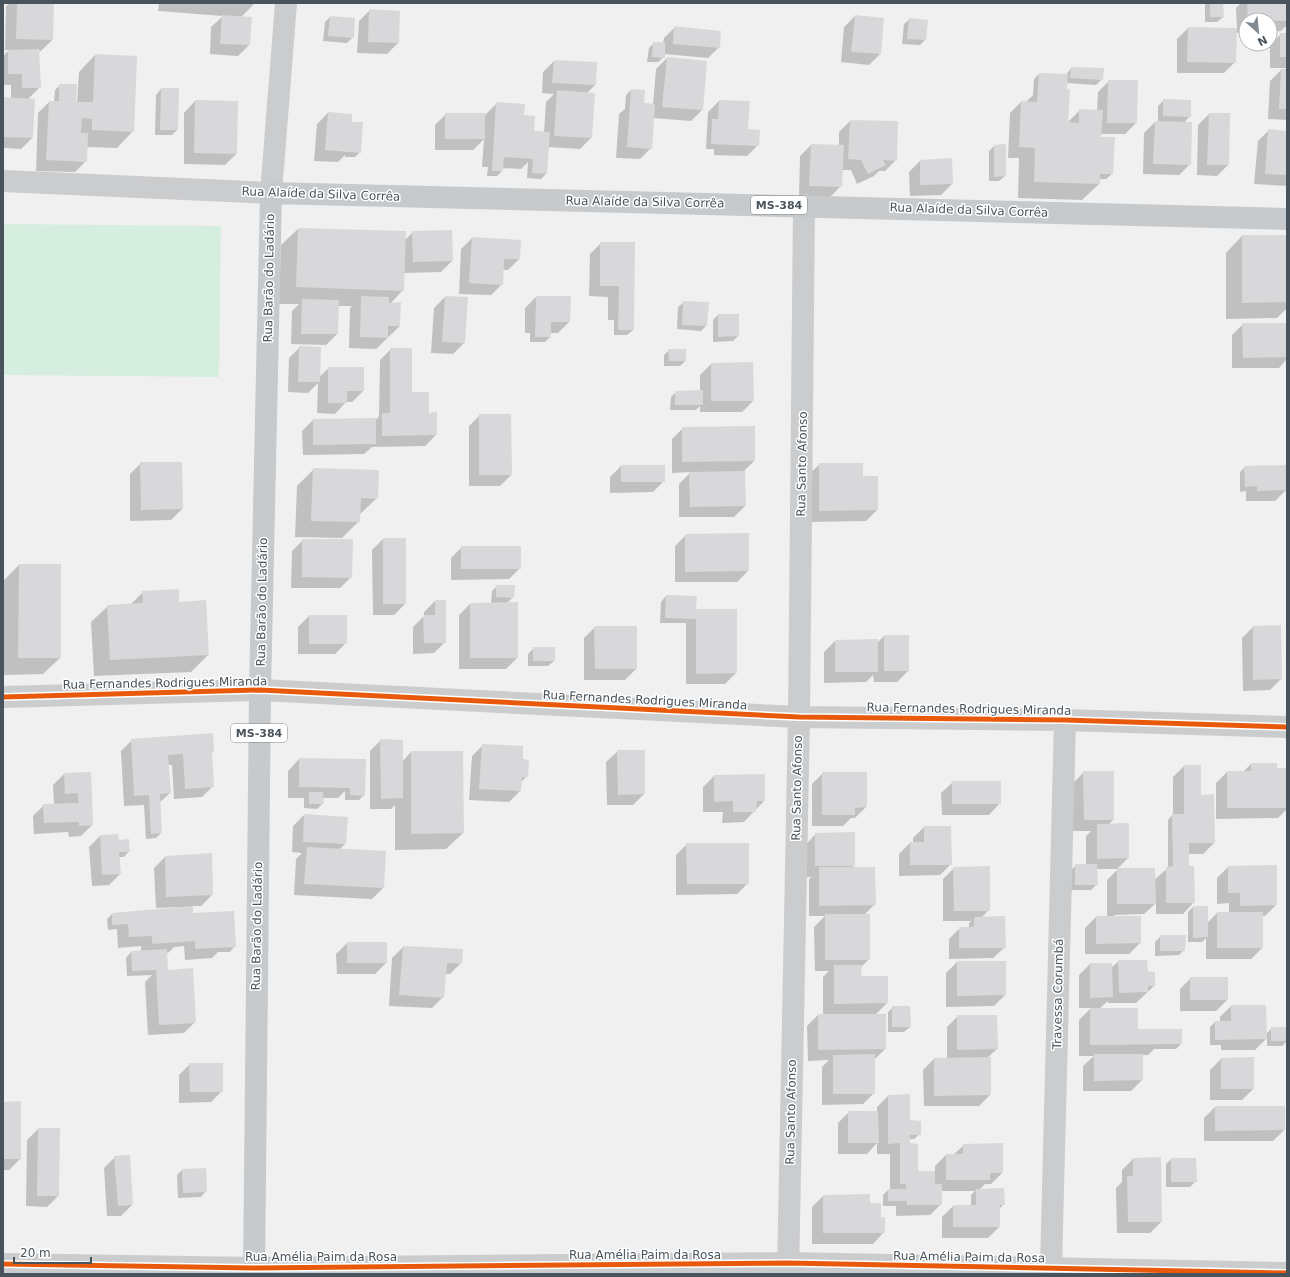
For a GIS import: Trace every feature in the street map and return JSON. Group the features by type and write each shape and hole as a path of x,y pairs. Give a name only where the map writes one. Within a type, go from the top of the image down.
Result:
{"main road":[{"name":"Rua Alaíde da Silva Corrêa","path":"271,193 1287,219"},
{"name":"Rua Barão do Ladário","path":"254,1271 260,690 271,193"}],"street":[{"name":"Rua Barão do Ladário","path":"271,193 286,3"},
{"name":"Rua Alaíde da Silva Corrêa","path":"3,181 271,193"},
{"name":"Rua Santo Afonso","path":"788,1269 799,717 804,206"},
{"name":"Rua Fernandes Rodrigues Miranda","path":"3,697 260,690 799,717 1065,720 1287,727"},
{"name":"Travessa Corumbá","path":"1051,1269 1065,720"},
{"name":"Rua Amélia Paim da Rosa","path":"3,1264 254,1271 1051,1269 1287,1273"}],"green space":[{"path":"3,224 221,226 219,377 3,375"}],"building":[{"path":"17,3 54,3 53,40 16,39"},
{"path":"1210,3 1223,3 1224,17 1210,17"},
{"path":"1247,3 1287,3 1287,21 1278,21 1278,12 1248,12"},
{"path":"369,9 400,11 399,43 368,42"},
{"path":"222,15 252,17 250,45 220,44"},
{"path":"855,15 884,18 881,54 851,52"},
{"path":"330,16 355,18 354,38 328,36"},
{"path":"909,18 928,20 926,40 907,39"},
{"path":"674,26 721,31 720,48 673,44"},
{"path":"1188,27 1237,28 1236,63 1187,62"},
{"path":"1280,33 1287,33 1287,57 1280,57"},
{"path":"653,42 665,42 665,58 652,57"},
{"path":"39,49 41,88 22,88 22,74 8,74 8,50"},
{"path":"95,54 137,56 134,132 92,130 92,119 82,118 81,133 88,133 87,162 46,160 49,101 59,101 59,84 77,84 76,102 93,102"},
{"path":"667,57 707,61 703,110 662,107"},
{"path":"554,60 597,62 596,85 552,83"},
{"path":"1071,67 1104,68 1103,80 1070,78"},
{"path":"1281,69 1287,69 1287,109 1279,109"},
{"path":"1039,73 1068,74 1067,89 1070,90 1068,122 1079,123 1079,109 1103,110 1101,137 1115,137 1113,174 1100,174 1100,184 1034,182 1035,148 1019,147 1021,101 1037,102"},
{"path":"1108,80 1138,80 1137,123 1107,123"},
{"path":"161,88 179,88 178,130 160,130"},
{"path":"631,89 645,90 644,103 655,104 652,149 627,147"},
{"path":"557,90 595,93 592,138 554,136"},
{"path":"3,97 35,99 33,138 3,137"},
{"path":"1163,99 1191,100 1191,117 1163,116"},
{"path":"195,100 238,101 237,154 194,153"},
{"path":"719,100 750,101 748,129 760,130 759,146 711,144 712,119 718,119"},
{"path":"496,102 525,104 524,115 535,116 534,131 550,132 547,174 532,173 533,159 504,157 503,171 492,171"},
{"path":"328,112 352,114 352,122 363,122 361,153 325,150"},
{"path":"445,113 485,113 485,139 445,139"},
{"path":"1209,113 1230,113 1229,165 1207,165"},
{"path":"850,120 898,121 897,161 883,160 886,165 868,174 861,160 848,159"},
{"path":"1155,121 1192,122 1191,165 1153,164"},
{"path":"1268,129 1287,131 1287,175 1265,174"},
{"path":"811,144 844,145 842,187 809,186"},
{"path":"1006,144 1006,176 994,177 994,145"},
{"path":"952,158 953,184 920,185 920,160"},
{"path":"298,228 406,231 404,291 296,287"},
{"path":"452,230 453,261 413,262 412,231"},
{"path":"1242,235 1287,235 1287,302 1242,303"},
{"path":"472,237 521,240 520,259 504,259 503,285 469,283"},
{"path":"600,242 635,242 634,330 618,330 619,286 600,286"},
{"path":"361,296 389,297 389,303 401,302 400,326 388,326 388,338 360,337"},
{"path":"445,296 468,297 465,343 442,342"},
{"path":"536,296 571,296 570,322 551,322 551,337 535,337"},
{"path":"302,299 339,300 338,334 301,334"},
{"path":"683,301 709,302 707,326 682,325"},
{"path":"718,314 739,314 739,336 718,337"},
{"path":"1242,323 1287,323 1287,357 1243,358"},
{"path":"299,346 321,347 320,382 298,382"},
{"path":"390,348 412,348 412,392 429,392 429,413 437,412 437,435 382,436 382,413 390,413"},
{"path":"668,349 686,349 686,361 669,361"},
{"path":"753,362 754,401 711,401 711,363"},
{"path":"328,367 364,367 364,391 347,391 347,403 328,403"},
{"path":"703,390 703,405 675,405 675,391"},
{"path":"479,414 511,414 512,475 479,475"},
{"path":"376,418 376,444 313,445 313,419"},
{"path":"755,426 755,461 682,462 682,427"},
{"path":"140,462 182,462 183,509 141,510"},
{"path":"819,463 863,463 863,476 878,476 878,510 819,511"},
{"path":"621,465 665,465 665,482 621,482"},
{"path":"1287,465 1287,490 1257,491 1257,486 1245,487 1244,466"},
{"path":"313,468 379,470 378,499 361,498 360,522 311,521"},
{"path":"745,471 746,506 690,507 689,472"},
{"path":"749,533 749,571 685,572 685,534"},
{"path":"383,538 406,538 406,604 383,604"},
{"path":"302,539 353,539 352,578 302,577"},
{"path":"461,546 521,546 521,569 461,569"},
{"path":"19,564 61,564 61,658 18,658"},
{"path":"496,585 515,585 514,598 496,597"},
{"path":"179,589 179,602 206,600 209,655 110,660 107,605 143,603 142,591"},
{"path":"666,595 697,596 696,609 737,609 737,673 696,674 696,619 665,618"},
{"path":"435,600 446,600 446,643 424,643 423,615 435,615"},
{"path":"518,602 518,658 470,658 470,603"},
{"path":"309,615 347,615 347,644 309,644"},
{"path":"1281,625 1282,679 1253,680 1253,626"},
{"path":"594,626 637,626 637,669 595,669"},
{"path":"884,635 909,635 909,671 884,671"},
{"path":"878,639 878,672 835,672 835,640"},
{"path":"533,647 555,647 555,661 533,661"},
{"path":"213,733 214,752 212,752 214,787 185,789 183,754 168,755 171,793 160,794 162,833 151,834 149,795 134,796 131,739"},
{"path":"380,739 403,740 403,798 381,799"},
{"path":"482,744 523,746 523,759 529,760 528,777 522,777 521,791 479,789"},
{"path":"617,750 645,750 645,794 618,795"},
{"path":"411,751 463,751 464,833 411,834"},
{"path":"299,758 366,759 365,796 350,795 350,788 299,787"},
{"path":"1251,763 1277,763 1277,768 1287,768 1287,808 1227,808 1227,771 1251,771"},
{"path":"1184,765 1201,765 1201,795 1214,794 1215,843 1189,843 1189,866 1194,866 1195,903 1166,903 1166,867 1173,866 1172,814 1184,814"},
{"path":"1083,771 1114,771 1114,820 1084,820"},
{"path":"91,772 93,825 79,826 79,822 44,823 43,804 78,803 78,793 65,794 64,773"},
{"path":"822,772 867,772 867,807 855,808 855,815 822,815"},
{"path":"765,774 765,801 757,801 756,812 733,812 733,801 714,802 714,775"},
{"path":"952,781 1001,781 1001,804 952,804"},
{"path":"309,792 323,792 324,804 309,804"},
{"path":"304,814 348,817 346,844 303,842"},
{"path":"1129,823 1129,858 1097,859 1097,824"},
{"path":"924,826 951,826 952,865 910,865 910,842 924,842"},
{"path":"855,832 855,866 815,866 815,833"},
{"path":"118,834 119,840 129,839 130,852 119,852 121,874 102,875 100,835"},
{"path":"686,843 749,843 749,884 687,884"},
{"path":"307,847 386,851 384,888 304,884"},
{"path":"212,853 213,895 166,897 165,856"},
{"path":"1075,864 1097,864 1098,885 1075,885"},
{"path":"1277,865 1277,905 1240,906 1240,893 1228,893 1228,866"},
{"path":"990,866 990,911 954,911 953,867"},
{"path":"819,867 875,867 876,905 819,906"},
{"path":"1117,868 1155,868 1156,904 1117,904"},
{"path":"193,906 193,913 234,911 236,947 195,949 195,941 152,944 152,936 129,937 128,924 112,925 112,913"},
{"path":"1193,906 1208,906 1208,937 1193,938"},
{"path":"1217,912 1263,912 1263,948 1217,948"},
{"path":"825,914 870,914 870,960 825,960"},
{"path":"1005,916 1006,948 959,948 959,927 974,927 974,917"},
{"path":"1096,916 1141,916 1141,943 1096,944"},
{"path":"1160,935 1186,935 1185,951 1160,951"},
{"path":"347,942 387,942 387,963 347,963"},
{"path":"403,946 463,949 462,964 447,963 444,998 399,995"},
{"path":"167,949 168,970 193,968 196,1023 159,1025 156,970 132,971 131,951"},
{"path":"1118,960 1147,960 1148,971 1155,972 1155,986 1148,986 1148,992 1119,993"},
{"path":"957,961 1006,961 1006,995 957,996"},
{"path":"1090,963 1112,963 1113,997 1090,998"},
{"path":"834,965 862,965 861,976 888,976 888,1003 834,1004"},
{"path":"1190,977 1228,977 1228,1000 1190,1000"},
{"path":"1231,1005 1266,1005 1267,1039 1215,1040 1215,1021 1231,1021"},
{"path":"892,1006 910,1006 911,1027 892,1027"},
{"path":"1090,1008 1138,1008 1138,1029 1182,1029 1182,1044 1090,1045"},
{"path":"818,1014 886,1014 886,1049 818,1050"},
{"path":"957,1015 997,1015 998,1049 957,1050"},
{"path":"1271,1027 1287,1027 1287,1041 1271,1041"},
{"path":"875,1054 875,1094 833,1094 833,1055"},
{"path":"1094,1054 1143,1054 1143,1080 1094,1081"},
{"path":"991,1057 991,1095 934,1096 934,1058"},
{"path":"1254,1057 1254,1089 1221,1089 1221,1058"},
{"path":"189,1063 223,1063 223,1092 190,1092"},
{"path":"910,1094 910,1120 921,1121 921,1135 910,1135 910,1143 918,1144 918,1171 935,1171 935,1184 942,1184 942,1205 907,1205 907,1201 888,1201 888,1189 906,1189 906,1184 900,1184 900,1143 888,1144 888,1095"},
{"path":"21,1101 21,1159 3,1159 3,1102"},
{"path":"1215,1106 1285,1106 1285,1130 1215,1131"},
{"path":"848,1111 878,1111 879,1143 848,1143"},
{"path":"38,1128 60,1128 59,1196 37,1196"},
{"path":"1003,1143 1003,1173 990,1173 990,1180 946,1180 946,1154 963,1154 963,1144"},
{"path":"130,1155 133,1205 118,1206 114,1156"},
{"path":"1161,1157 1162,1222 1128,1222 1127,1176 1133,1176 1133,1158"},
{"path":"1171,1158 1196,1158 1197,1182 1171,1182"},
{"path":"206,1168 207,1192 183,1193 182,1169"},
{"path":"1004,1188 1005,1205 1000,1205 1000,1227 953,1227 953,1205 976,1205 976,1189"},
{"path":"870,1194 870,1203 881,1203 881,1217 885,1217 885,1233 823,1233 823,1195"}],"cycle path":[{"path":"3,697 260,690 799,717 1065,720 1287,727"},
{"path":"3,1264 254,1268 788,1263 1287,1273"}]}
